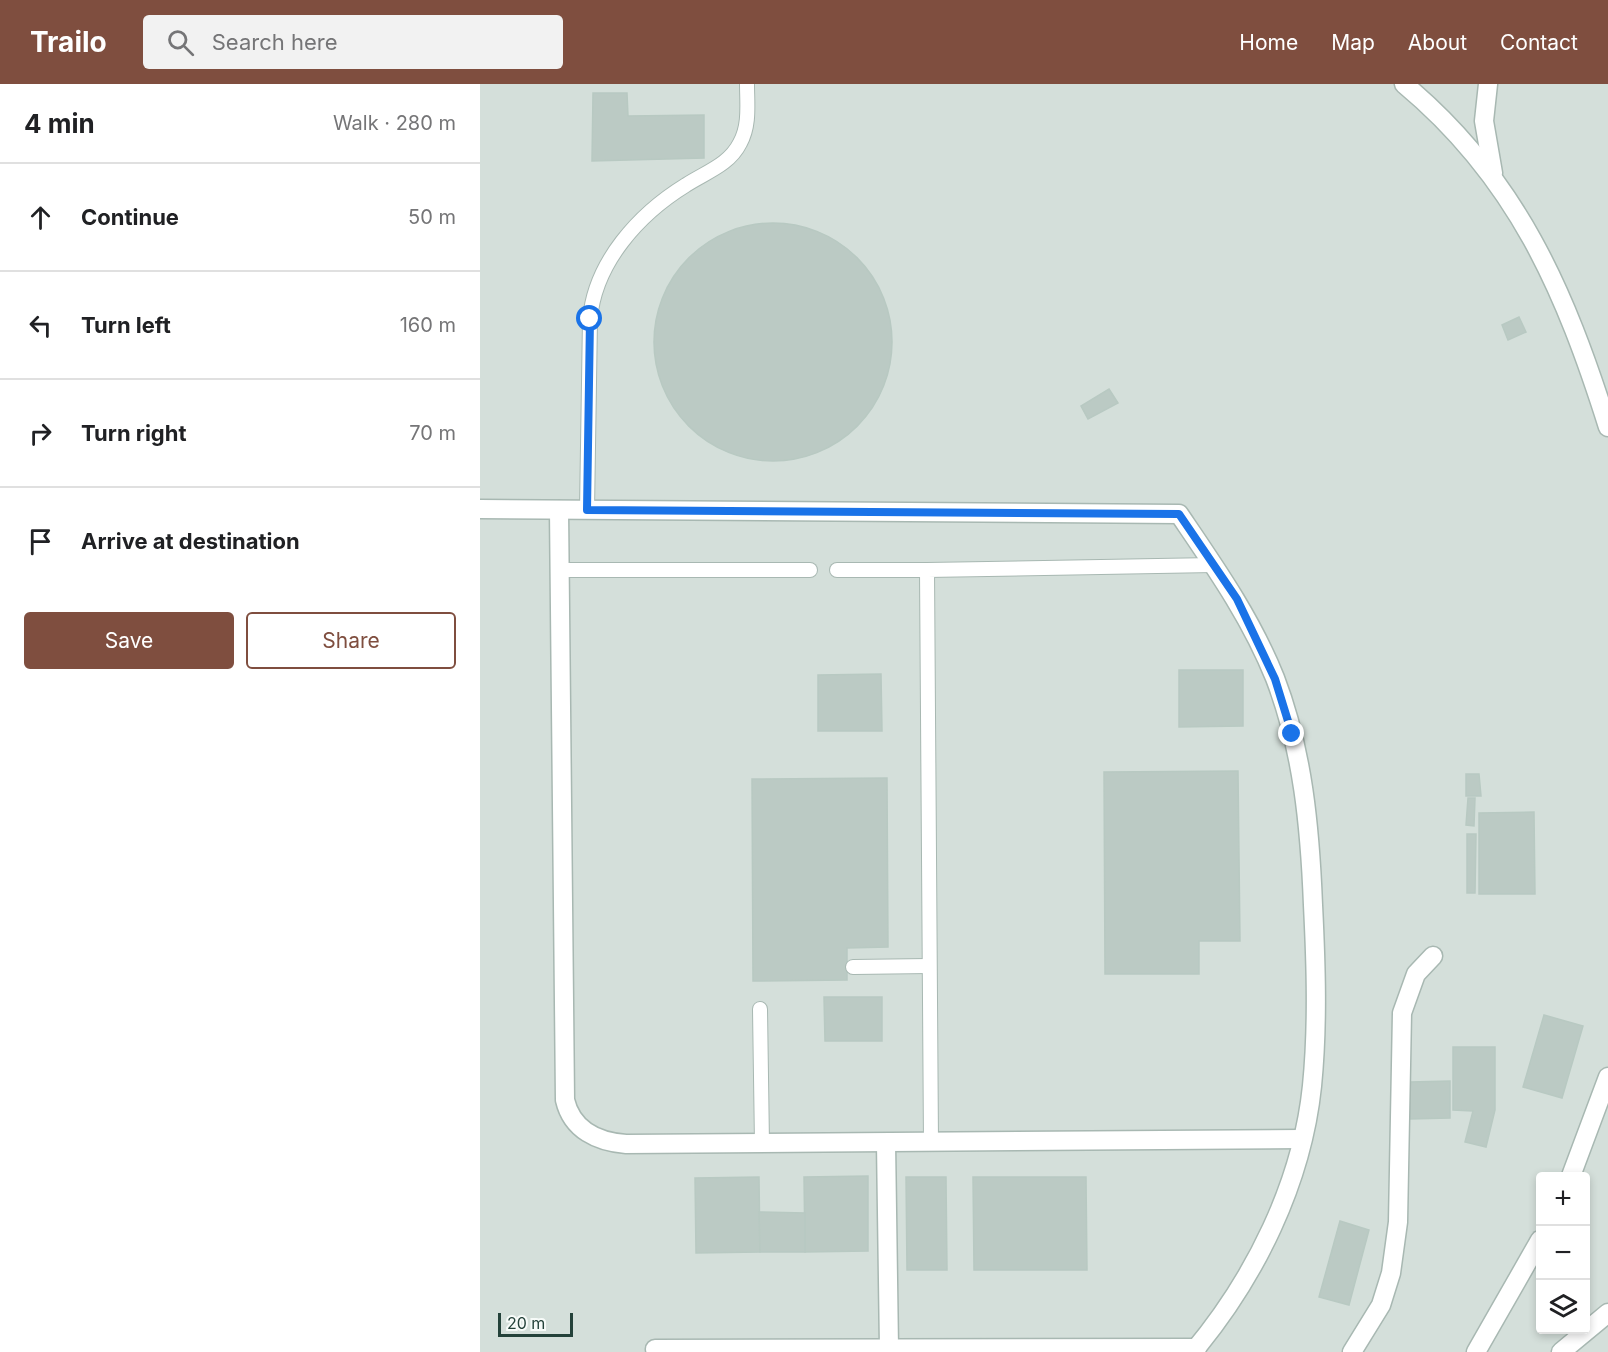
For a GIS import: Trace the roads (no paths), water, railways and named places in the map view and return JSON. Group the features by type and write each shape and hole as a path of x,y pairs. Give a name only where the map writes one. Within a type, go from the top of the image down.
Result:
{"street":[{"path":"1404,84 1451,126 1478,157 1522,219 1546,263 1579,344 1608,427"},
{"path":"1488,84 1484,121 1494,178"},
{"path":"480,509 1179,514 1237,599 1275,679 1292,734 1307,806 1316,998 1312,1087 1302,1139 1287,1192 1267,1236 1236,1291 1195,1350 655,1348"},
{"path":"559,510 565,1086 568,1110 583,1130 615,1143 762,1144 1302,1139"},
{"path":"1352,1352 1381,1305 1391,1273 1398,1222 1402,1014 1416,974 1433,956"},
{"path":"1572,1172 1608,1077"},
{"path":"886,1143 889,1348"},
{"path":"1476,1352 1536,1247"},
{"path":"1561,1352 1608,1313"}],"lane":[{"path":"587,510 590,319 595,291 614,252 638,225 677,191 716,168 735,152 746,130 747,84"},
{"path":"837,570 1214,565"},
{"path":"560,570 810,570"},
{"path":"927,570 931,1143"},
{"path":"853,967 929,966"},
{"path":"760,1009 762,1144"}]}
